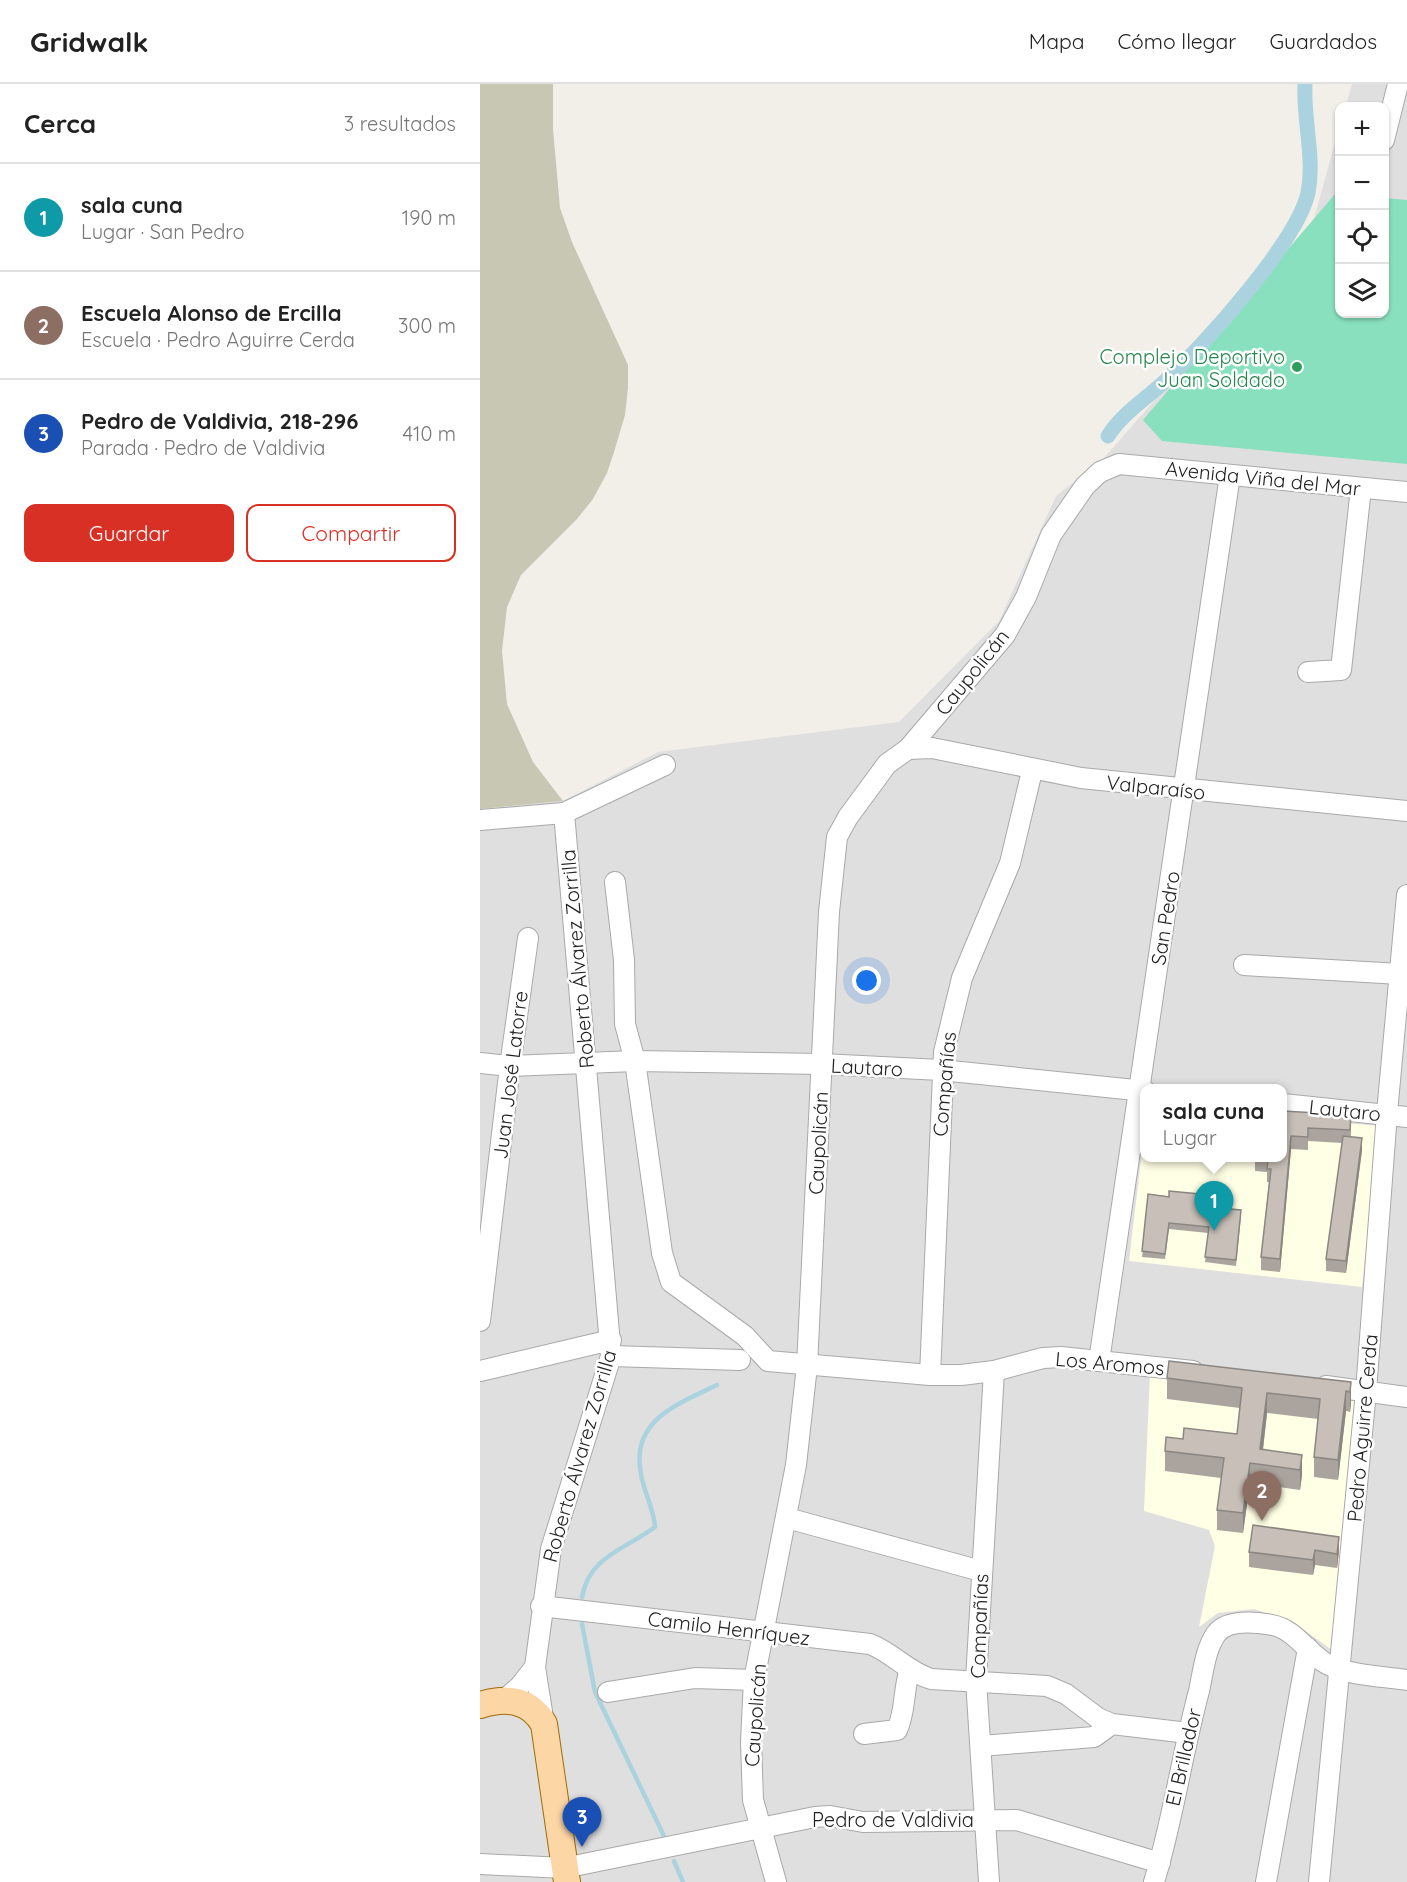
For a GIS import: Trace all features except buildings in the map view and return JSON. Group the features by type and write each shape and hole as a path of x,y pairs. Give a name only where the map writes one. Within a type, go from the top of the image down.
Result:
{"main road":[{"path":"492,1702 530,1706 544,1724"},
{"name":"Roberto Álvarez Zorrilla","path":"544,1724 566,1875"}],"street":[{"path":"1389,120 1398,84"},
{"name":"Avenida Viña del Mar","path":"1119,464 1407,492"},
{"name":"Caupolicán","path":"776,1882 753,1800 751,1771 754,1680 787,1518 807,1366 831,880 837,837 858,802 887,764 908,749 1005,635 1026,597 1051,535 1085,486 1100,471 1119,464"},
{"name":"San Pedro","path":"1143,1084 1230,475"},
{"path":"1308,672 1341,670 1361,488"},
{"name":"Valparaíso","path":"908,749 932,748 1032,771 1407,811"},
{"path":"480,820 564,813 665,765"},
{"name":"Compañías","path":"930,1376 941,1070 959,986 1010,863 1032,771"},
{"name":"Roberto Álvarez Zorrilla","path":"544,1724 535,1667 541,1606 551,1549 611,1348 564,813"},
{"path":"615,882 624,960 625,1024 635,1061"},
{"name":"Pedro Aguirre Cerda","path":"1319,1882 1366,1391 1387,1113 1407,895"},
{"name":"Juan José Latorre","path":"480,1321 510,1066 528,938"},
{"path":"1244,965 1400,974"},
{"name":"Lautaro","path":"480,1063 510,1066 635,1061 822,1064 941,1070 1140,1091"},
{"name":"Los Aromos","path":"635,1061 662,1253 671,1282 745,1335 768,1361 930,1376 961,1376 994,1371 1043,1358 1099,1360 1213,1373"},
{"name":"San Pedro","path":"1099,1360 1140,1104"},
{"name":"Lautaro","path":"1287,1104 1387,1113 1407,1117"},
{"path":"480,1371 611,1348 740,1360"},
{"name":"Compañías","path":"988,1882 976,1680 994,1371"},
{"path":"1305,1383 1407,1397"},
{"path":"787,1518 981,1571"},
{"name":"Camilo Henríquez","path":"541,1606 870,1644 888,1651 917,1675 931,1679 1047,1686 1066,1694 1098,1718 1112,1724 1188,1733"},
{"name":"El Brillador","path":"1154,1882 1188,1733 1210,1647 1217,1633 1228,1626 1243,1622 1275,1625 1308,1648"},
{"path":"1308,1648 1325,1663 1340,1670 1407,1680"},
{"path":"1266,1882 1308,1648"},
{"path":"492,1702 520,1686 535,1667"},
{"path":"864,1734 897,1730 910,1669"},
{"path":"608,1692 695,1678 754,1680"},
{"path":"981,1746 1095,1737 1112,1724"},
{"name":"Pedro de Valdivia","path":"480,1864 566,1875 760,1829 830,1816 863,1822 1017,1820 1160,1863"}],"shaded area":[{"path":"480,84 553,84 553,129 560,208 572,242 628,365 628,388 625,415 614,452 607,473 593,499 577,519 521,575 507,607 502,651 507,704 533,762 563,801 480,809"},
{"path":"1352,84 1407,84 1407,1882 480,1882 480,809 563,801 658,752 899,722 999,621 1056,496 1103,459 1314,219 1335,143 1335,318 1389,318 1389,102 1347,102"},
{"path":"1287,1117 1378,1126 1362,1287 1129,1261 1141,1162 1287,1162"},
{"path":"1150,1373 1360,1402 1332,1650 1292,1621 1254,1609 1218,1613 1199,1627 1215,1546 1209,1530 1144,1511"}],"green space":[{"name":"Complejo Deportivo Juan Soldado","path":"1335,194 1335,318 1389,318 1389,198 1407,200 1407,464 1162,441 1143,420"}],"waterway":[{"path":"1108,436 1127,414 1180,367 1223,320 1268,265 1300,214 1308,193 1310,179 1305,84"},
{"path":"582,1597 592,1572 601,1563 655,1527 642,1481 640,1455 643,1440 650,1427 673,1407 717,1385"},
{"path":"582,1624 595,1692 664,1836"},
{"path":"674,1861 683,1882"}],"place":[{"name":"Complejo Deportivo Juan Soldado","path":"1297,367"},
{"name":"sala cuna","path":"1214,1231"},
{"name":"Escuela Alonso de Ercilla","path":"1262,1521"},
{"name":"Pedro de Valdivia, 218-296","path":"582,1847"}]}
